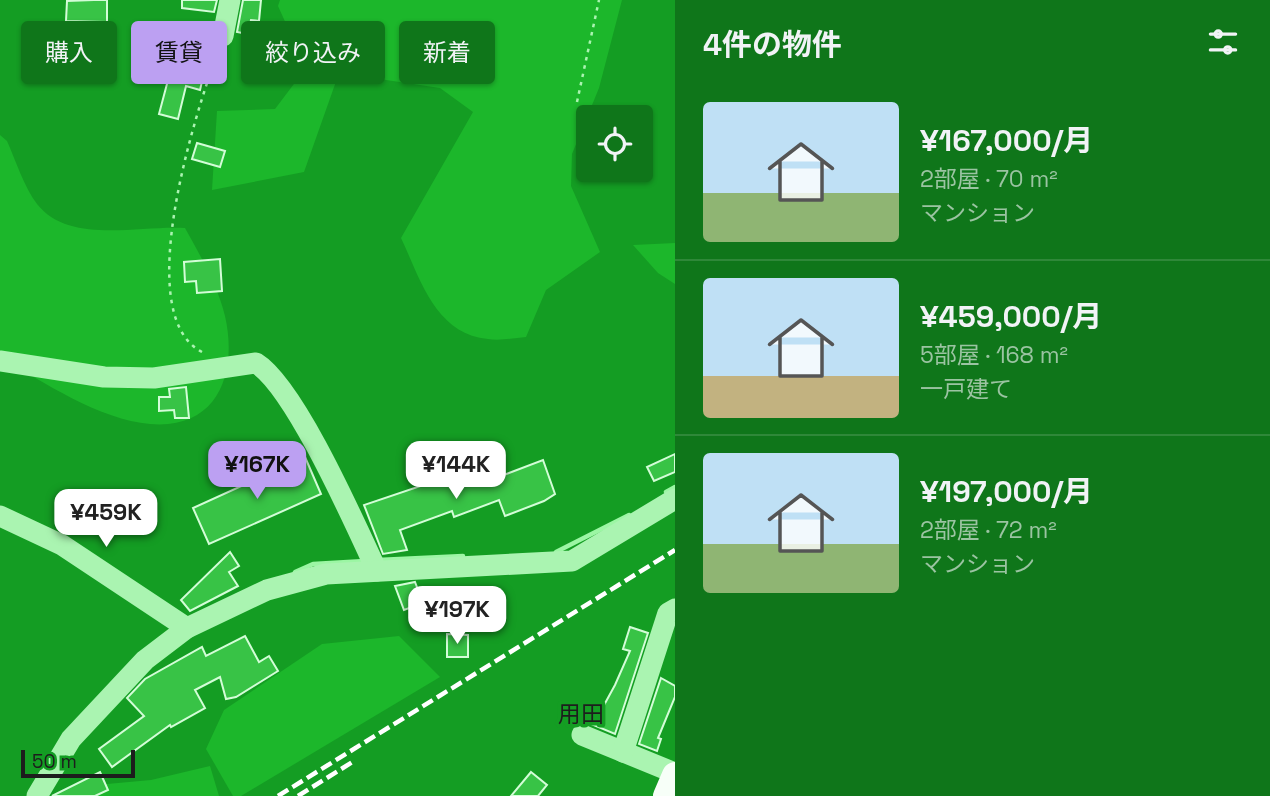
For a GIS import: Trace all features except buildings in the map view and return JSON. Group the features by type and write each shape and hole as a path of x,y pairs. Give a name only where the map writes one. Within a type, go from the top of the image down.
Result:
{"main road":[{"path":"666,796 675,774"}],"street":[{"path":"226,21 230,0"},
{"path":"0,361 104,377 155,377 256,363 268,370 297,414 374,565"},
{"path":"37,796 71,739 145,660 187,628 267,590 326,574 374,565 572,561 675,499"},
{"path":"0,516 62,545 187,628"},
{"path":"623,752 668,613 675,609"},
{"path":"583,736 675,774"}],"path":[{"path":"577,102 599,0"},
{"path":"206,354 193,348 182,335 170,285 172,224 185,150 207,84"}],"green space":[{"path":"280,0 622,0 592,105 576,105 576,144 572,154 571,186 600,252 546,290 526,337 488,339 470,335 455,327 432,302 401,238 473,112 440,88 413,84 495,84 495,21 399,21 399,82 385,80 385,21 285,21 278,6"},
{"path":"294,84 335,84 304,172 212,190 217,111 275,109"},
{"path":"0,135 7,141 32,197 51,217 67,225 86,229 185,228 218,293 228,337 225,377 218,394 192,418 173,423 150,424 112,415 72,398 0,357"},
{"path":"675,243 675,284 658,273 633,245"},
{"path":"399,636 440,677 241,796 233,796 206,749 224,710 322,644"},
{"path":"210,766 219,796 78,796 85,786 151,780"}],"waterway":[{"path":"666,492 675,487"},
{"path":"556,552 629,515"},
{"path":"378,560 463,556"},
{"path":"295,572 313,564 365,561"}],"railway":[{"path":"278,796 675,550"},
{"path":"298,796 354,761"}],"district":[{"name":"用田","path":"581,714"}]}
